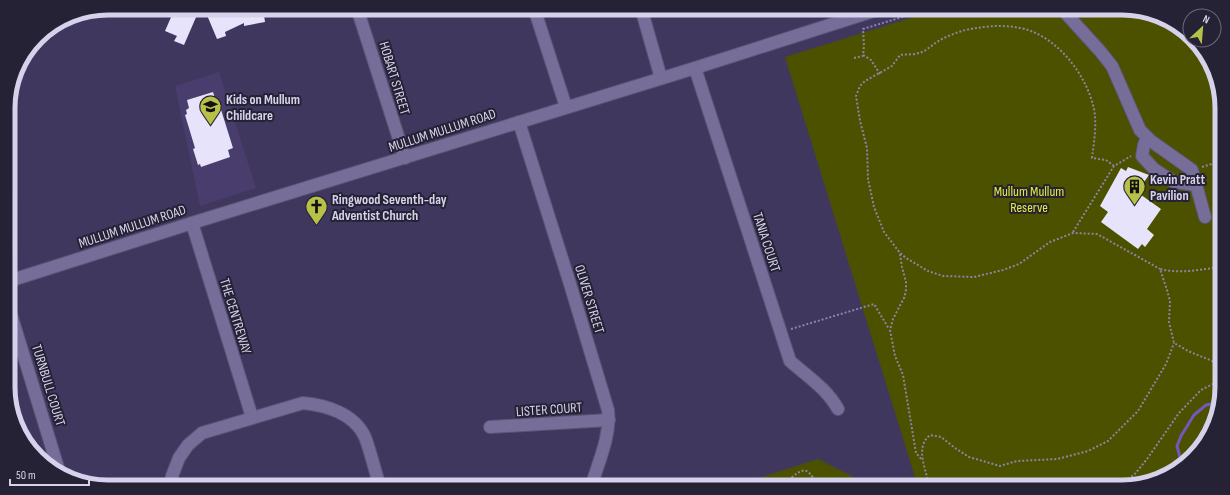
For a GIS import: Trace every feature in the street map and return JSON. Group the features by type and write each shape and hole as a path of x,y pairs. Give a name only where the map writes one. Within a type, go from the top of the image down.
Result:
{"street":[{"name":"HOBART STREET","path":"359,15 405,158"},
{"path":"536,15 566,107"},
{"path":"643,15 661,78"},
{"name":"MULLUM MULLUM ROAD","path":"15,279 695,68 849,15"},
{"path":"1067,15 1112,66 1140,130 1192,170 1205,217"},
{"name":"TANIA COURT","path":"695,68 790,361 804,374 822,387 838,408"},
{"name":"OLIVER STREET","path":"519,122 608,410 609,420 606,437 593,480"},
{"path":"1147,136 1142,156 1154,168 1174,182 1196,185"},
{"name":"THE CENTREWAY","path":"192,223 252,417"},
{"name":"TURNBULL COURT","path":"15,328 57,465"},
{"path":"171,480 179,458 188,445 202,433 303,402 318,404 334,410 348,418 358,427 364,436 378,480"},
{"name":"LISTER COURT","path":"490,427 609,420"}],"path":[{"path":"863,56 863,29 909,15"},
{"path":"1114,166 1106,160 1092,158 1095,138 1094,110 1083,79 1074,64 1043,37 1031,32 1006,26 976,28 958,32 919,53 900,55 892,66 865,81 860,86 856,96 860,121 867,148 868,179 874,207 884,232 900,253 928,271 943,276 974,277 992,273 1018,264 1050,242 1073,233 1097,234 1160,270 1169,272 1215,268"},
{"path":"854,58 863,56 871,60 880,74"},
{"path":"1073,233 1114,166 1143,150"},
{"path":"1192,170 1215,163"},
{"path":"890,330 892,319 904,298 906,290 906,282 900,253"},
{"path":"922,461 925,439 930,435 941,438 969,457 1000,466 1016,461 1057,459 1088,451 1108,442 1138,411 1166,364 1174,343 1169,322 1170,301 1160,270"},
{"path":"780,332 874,304 890,330 895,356 903,375 916,453 922,461 928,480"},
{"path":"1174,343 1188,351 1215,362"},
{"path":"1126,480 1134,475 1147,460 1179,413 1201,390 1215,383"},
{"path":"788,480 800,471 806,470 810,472 813,480"}],"shaded area":[{"name":"Kids on Mullum Childcare","path":"219,72 256,188 200,206 175,86"}],"green space":[{"name":"Mullum Mullum Reserve","path":"920,15 1128,15 1152,20 1174,31 1182,37 1182,48 1193,48 1208,72 1212,84 1215,108 1215,393 1210,417 1199,439 1179,461 1168,468 1152,475 1128,480 916,480 785,57"},
{"path":"818,459 859,480 752,480"}],"building":[{"path":"172,15 197,15 184,45 174,41 177,36 165,31"},
{"path":"207,15 264,15 265,22 244,26 244,23 225,32 226,36 217,39"},
{"path":"213,92 216,101 218,100 233,148 228,150 230,157 201,167 200,164 198,165 193,149 195,148 185,115 187,114 186,110 189,108 187,100"},
{"name":"Kevin Pratt Pavilion","path":"1128,167 1149,175 1137,192 1161,209 1147,229 1154,235 1145,247 1142,244 1138,249 1101,222 1108,212 1100,206 1121,168 1126,171"}],"waterway":[{"path":"1180,460 1177,446 1181,436 1194,415 1206,405 1213,404"}],"place":[{"name":"Kids on Mullum Childcare","path":"210,126"},
{"name":"Kevin Pratt Pavilion","path":"1134,206"},
{"name":"Ringwood Seventh-day Adventist Church","path":"317,226"}]}
